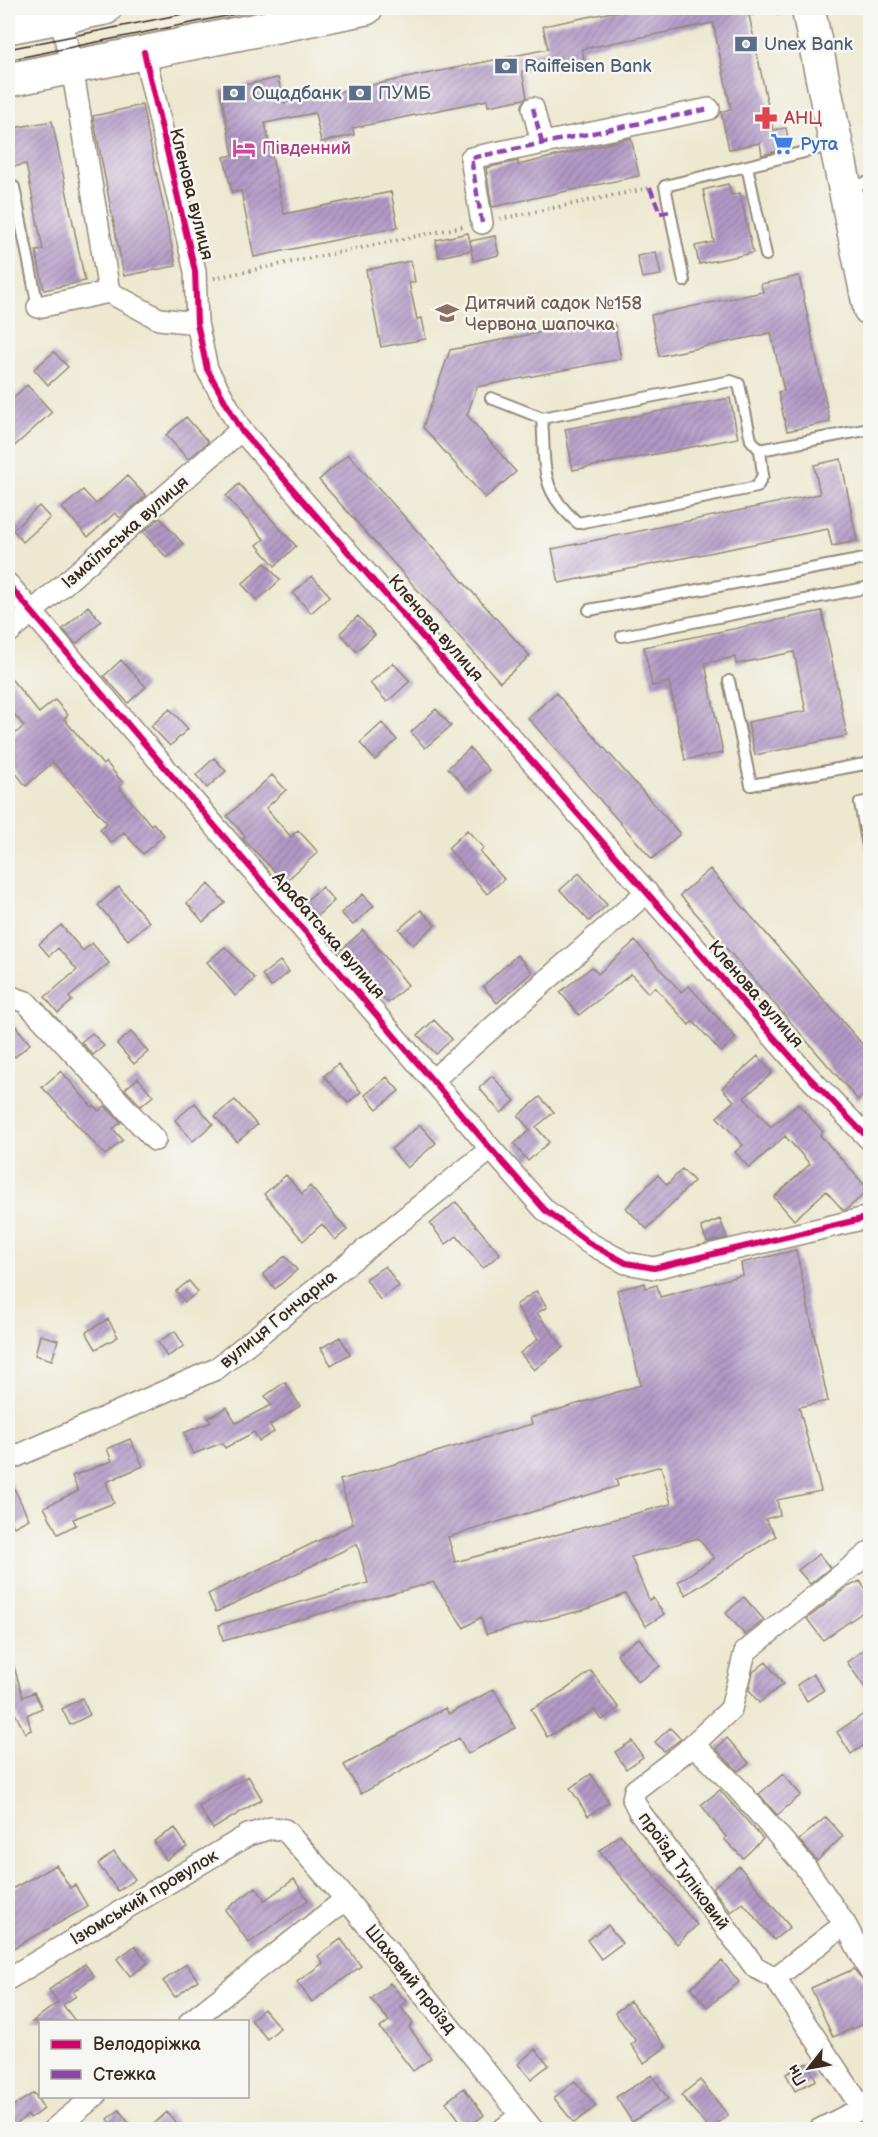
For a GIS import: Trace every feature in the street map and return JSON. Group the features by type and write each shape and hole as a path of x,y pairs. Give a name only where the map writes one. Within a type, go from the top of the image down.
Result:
{"main road":[{"path":"8,27 59,12 105,8"},
{"path":"8,80 366,8"},
{"path":"794,13 857,200 870,309"}],"street":[{"path":"59,12 72,67 109,292"},
{"name":"Кленова вулиця","path":"144,52 196,281 196,323 207,369 242,430 806,1074 870,1140"},
{"path":"533,108 542,143"},
{"path":"482,223 471,158 709,108"},
{"path":"38,307 109,292 159,319 196,323"},
{"name":"Ізмаїльська вулиця","path":"8,633 22,616 242,430"},
{"name":"Арабатська вулиця","path":"8,584 22,616 434,1079 491,1149 545,1210 589,1243 626,1263 654,1268 870,1217"},
{"path":"434,1079 647,892"},
{"path":"8,996 26,1002 155,1140"},
{"name":"вулиця Гончарна","path":"8,1460 216,1369 491,1149"},
{"name":"проїзд Тупіковий","path":"866,2106 775,1978 755,1967 639,1811 633,1799 635,1790 693,1744 731,1709 745,1652 870,1552"},
{"path":"693,1744 737,1788 804,1865 845,1924 870,1971"},
{"name":"Ізюмський провулок","path":"8,1979 248,1835 271,1828 285,1830"},
{"name":"Шаховий проїзд","path":"285,1830 346,1899 527,2122"},
{"path":"193,2020 346,1899"},
{"path":"775,1978 845,1924"},
{"path":"53,2130 94,2098"},
{"path":"819,2130 846,2123 866,2106"},
{"path":"502,2130 527,2122"}],"lane":[{"path":"684,281 665,186 837,144"},
{"path":"747,166 766,255"},
{"path":"8,188 14,187 38,307"},
{"path":"491,398 542,418 731,381 739,384 742,392 751,440 760,450 763,475 757,487 578,523 559,507 547,485 542,418"},
{"path":"760,450 870,429"},
{"path":"589,610 870,558"},
{"path":"622,636 870,587"},
{"path":"729,681 751,785 870,763"},
{"path":"870,801 860,803 870,857"}],"path":[{"path":"777,8 794,13"},
{"path":"196,281 650,189"}],"building":[{"path":"632,8 752,8 753,15 749,15 773,130 786,128 790,148 762,155 760,143 729,149 721,112 731,109 713,23 582,49 584,59 522,71 527,97 524,99 488,106 487,100 353,128 354,135 321,142 315,113 265,123 284,214 391,192 398,227 254,257 241,191 232,193 224,157 233,155 220,90 278,78 284,103 548,49 543,26"},
{"path":"142,105 176,266 124,276 93,116"},
{"path":"52,121 85,281 44,290 36,251 43,250 26,164 8,168 8,129"},
{"path":"631,138 639,176 492,207 486,168 518,161 518,165"},
{"path":"728,184 731,195 740,193 753,253 699,264 695,246 714,242 703,190"},
{"path":"468,233 472,250 439,257 436,240"},
{"path":"495,236 499,255 473,261 470,241"},
{"path":"656,252 661,275 642,278 637,256"},
{"path":"411,261 415,282 409,283 417,319 422,318 426,339 381,347 366,270"},
{"path":"799,276 830,422 787,431 778,392 784,391 771,333 659,356 651,315 763,292 761,284"},
{"path":"598,321 599,325 614,323 621,359 477,387 467,415 516,472 485,498 423,427 450,350"},
{"path":"54,352 68,367 48,385 34,369"},
{"path":"27,385 52,412 8,452 8,403"},
{"path":"730,398 738,438 573,470 565,429"},
{"path":"186,417 208,442 188,459 166,435"},
{"path":"348,454 530,656 500,682 319,480"},
{"path":"841,459 857,541 832,546 828,529 559,583 552,549 820,494 814,465"},
{"path":"127,476 146,496 120,518 115,513 88,537 62,508 83,490 96,504"},
{"path":"239,484 296,546 275,566 257,545 264,539 226,496"},
{"path":"39,506 50,518 23,542 13,530"},
{"path":"160,518 183,544 167,558 143,532"},
{"path":"265,563 280,580 257,601 242,584"},
{"path":"312,576 330,596 311,613 293,593"},
{"path":"88,606 101,621 76,644 63,629"},
{"path":"822,611 847,736 755,755 748,722 806,711 794,652 736,664 735,657 705,663 723,753 685,760 669,682 652,686 644,647"},
{"path":"358,616 375,635 356,651 340,633"},
{"path":"121,660 146,687 128,703 104,676"},
{"path":"393,663 410,681 387,702 370,683"},
{"path":"8,675 39,713 55,700 68,715 64,719 103,765 106,762 123,783 119,787 151,825 153,823 164,835 143,854 124,832 111,843 100,829 107,823 53,762 26,786 8,763 8,740 24,726 8,707"},
{"path":"556,693 680,834 652,859 528,718"},
{"path":"170,709 188,729 170,746 151,726"},
{"path":"436,709 451,726 425,748 411,732"},
{"path":"382,723 397,740 375,760 360,743"},
{"path":"470,748 489,770 467,789 448,768"},
{"path":"214,758 226,771 207,788 196,775"},
{"path":"272,775 286,790 266,808 291,837 298,830 318,852 285,882 243,839 245,836 227,816"},
{"path":"467,830 484,848 480,852 504,879 487,894 448,848"},
{"path":"710,869 870,1053 870,1089 858,1100 680,895"},
{"path":"579,873 607,905 589,921 560,890"},
{"path":"209,884 225,903 203,922 187,903"},
{"path":"119,887 149,922 128,940 98,905"},
{"path":"322,887 334,901 316,917 303,903"},
{"path":"363,894 374,906 353,925 341,913"},
{"path":"421,910 435,925 413,945 399,929"},
{"path":"61,925 83,951 92,943 109,963 69,997 72,1001 58,1013 45,997 77,970 58,948 49,956 39,944"},
{"path":"363,930 408,985 388,1003 340,951"},
{"path":"635,941 681,992 689,986 736,1038 721,1052 693,1021 689,1025 655,987 648,993 631,974 579,1015 560,992 592,967 598,974"},
{"path":"225,947 255,979 235,996 207,962"},
{"path":"517,955 532,972 497,1003 483,986"},
{"path":"280,961 289,972 271,987 262,975"},
{"path":"8,1017 30,1044 15,1057 8,1049"},
{"path":"434,1020 452,1039 436,1054 418,1035"},
{"path":"131,1032 148,1052 134,1064 117,1044"},
{"path":"92,1033 104,1046 93,1055 81,1042"},
{"path":"758,1056 772,1073 744,1098 771,1127 798,1104 823,1132 820,1135 869,1190 847,1209 843,1210 826,1191 794,1220 774,1197 810,1164 785,1136 749,1168 735,1152 743,1145 717,1117 734,1101 722,1088"},
{"path":"338,1064 361,1092 348,1103 324,1076"},
{"path":"61,1071 92,1107 94,1106 99,1111 105,1106 121,1122 113,1129 123,1140 105,1155 42,1087"},
{"path":"492,1076 515,1101 501,1113 479,1088"},
{"path":"387,1077 399,1091 377,1109 365,1095"},
{"path":"138,1078 153,1096 141,1106 125,1089"},
{"path":"540,1097 554,1112 536,1127 549,1142 528,1161 514,1144 530,1130 518,1116"},
{"path":"235,1100 257,1125 237,1142 215,1116"},
{"path":"195,1103 213,1124 193,1141 175,1120"},
{"path":"420,1125 436,1143 407,1168 391,1149"},
{"path":"682,1169 694,1181 647,1229 626,1208 658,1175 667,1185"},
{"path":"286,1175 302,1194 310,1186 347,1230 335,1240 322,1224 303,1241 264,1194"},
{"path":"456,1202 500,1254 483,1268 457,1236 446,1244 430,1224"},
{"path":"720,1219 727,1238 707,1242 701,1227"},
{"path":"796,1250 828,1401 799,1407 821,1491 777,1500 780,1515 765,1519 776,1536 686,1595 678,1582 714,1558 698,1538 631,1557 649,1600 653,1598 664,1614 646,1626 625,1594 584,1610 486,1634 481,1617 464,1628 433,1582 223,1641 219,1625 368,1583 357,1544 216,1612 208,1594 353,1524 340,1480 532,1424 530,1418 641,1385 617,1290 645,1283 646,1288 657,1285 660,1297 743,1275 741,1263","holes":["661,1466 671,1504 455,1562 448,1537 618,1486 616,1479"]},
{"path":"285,1256 297,1270 275,1289 263,1274"},
{"path":"385,1266 399,1286 380,1300 366,1279"},
{"path":"189,1281 198,1292 185,1302 176,1291"},
{"path":"536,1291 547,1307 537,1313 563,1347 534,1370 520,1353 538,1339 516,1305"},
{"path":"108,1319 118,1337 96,1349 86,1332"},
{"path":"175,1331 184,1346 167,1357 158,1342"},
{"path":"40,1335 58,1340 52,1360 35,1355"},
{"path":"340,1337 350,1354 331,1365 321,1348"},
{"path":"285,1382 300,1406 270,1425 274,1432 259,1441 254,1432 225,1448 222,1443 193,1454 184,1433 211,1422 208,1418 227,1407 236,1423 271,1405 265,1396"},
{"path":"130,1439 143,1466 106,1482 114,1503 73,1519 76,1525 58,1534 44,1507 78,1491 72,1476 112,1461 107,1449"},
{"path":"8,1476 29,1519 14,1527 8,1516"},
{"path":"819,1554 830,1568 810,1584 798,1570"},
{"path":"860,1581 870,1596 870,1607 823,1640 807,1619 846,1588"},
{"path":"744,1597 764,1620 745,1635 726,1613"},
{"path":"639,1638 660,1666 638,1682 617,1654"},
{"path":"870,1645 870,1695 847,1662"},
{"path":"8,1660 12,1660 23,1697 34,1692 42,1708 27,1715 31,1730 25,1733 8,1699"},
{"path":"766,1662 783,1684 759,1703 749,1690 753,1672"},
{"path":"591,1671 619,1708 602,1720 595,1710 547,1737 531,1709 565,1690"},
{"path":"813,1674 824,1690 807,1701 797,1685"},
{"path":"494,1689 515,1728 468,1754 459,1738 361,1794 344,1765 445,1708 449,1714"},
{"path":"82,1698 90,1715 70,1725 62,1709"},
{"path":"870,1710 870,1741 851,1754 837,1732"},
{"path":"670,1728 681,1739 664,1751 655,1742"},
{"path":"727,1738 749,1763 738,1771 716,1749"},
{"path":"632,1741 643,1757 626,1769 615,1752"},
{"path":"591,1774 609,1802 588,1816 570,1788"},
{"path":"783,1774 801,1795 777,1815 759,1794"},
{"path":"248,1776 262,1799 213,1829 198,1806"},
{"path":"720,1790 763,1839 743,1858 724,1839 726,1837 701,1805"},
{"path":"826,1817 843,1836 817,1861 799,1840"},
{"path":"175,1828 187,1847 166,1860 154,1841"},
{"path":"620,1834 697,1925 677,1944 599,1851"},
{"path":"114,1852 135,1879 118,1891 98,1864"},
{"path":"56,1865 70,1888 75,1885 88,1907 8,1951 8,1891"},
{"path":"739,1866 790,1927 774,1940 743,1903 731,1912 712,1888"},
{"path":"294,1879 308,1900 249,1943 225,1910 256,1887 265,1900"},
{"path":"608,1925 622,1943 601,1959 587,1940"},
{"path":"341,1939 361,1966 312,2002 297,1982 323,1963 318,1956"},
{"path":"135,1946 148,1963 130,1976 117,1959"},
{"path":"722,1961 739,1982 707,2007 691,1987"},
{"path":"85,1964 94,1976 73,1992 76,1996 63,2005 74,2020 32,2022 58,2002 49,1990"},
{"path":"186,1964 198,1980 175,1997 163,1981"},
{"path":"854,1969 870,1990 870,2021 833,2037 811,1988"},
{"path":"390,1983 406,2001 400,2006 413,2023 409,2027 431,2058 413,2071 380,2028 389,2021 371,1999"},
{"path":"630,2001 666,2047 644,2063 631,2045 636,2041 615,2013"},
{"path":"264,2009 280,2028 267,2039 251,2020"},
{"path":"535,2049 549,2065 531,2079 518,2064"},
{"path":"807,2063 816,2080 795,2091 786,2074"},
{"path":"652,2075 668,2099 632,2122 616,2097"},
{"path":"700,2080 728,2115 710,2130 681,2095"},
{"path":"575,2081 596,2106 574,2123 554,2098"},
{"path":"464,2088 484,2115 466,2129 446,2102"},
{"path":"34,2093 44,2109 30,2118 28,2115 8,2130 8,2109"},
{"path":"119,2110 134,2130 115,2130 108,2119"},
{"path":"167,2112 182,2130 147,2130"}],"tram line":[{"path":"8,49 213,8"},
{"path":"8,60 265,8"}],"marked path":[{"path":"533,108 542,143"},
{"path":"482,223 471,158 709,109"},
{"path":"650,188 660,213 670,211"}],"cycle path":[{"path":"144,52 195,271 197,323 207,369 241,430 806,1074 870,1140"},
{"path":"8,584 491,1149 545,1210 589,1243 626,1263 654,1268 870,1217"}],"place":[{"name":"Unex Bank","path":"746,44"},
{"name":"Raiffeisen Bank","path":"506,66"},
{"name":"Ощадбанк","path":"234,93"},
{"name":"ПУМБ","path":"360,93"},
{"name":"АНЦ","path":"766,118"},
{"name":"Рута","path":"782,144"},
{"name":"Південний","path":"244,148"},
{"name":"Дитячий садок №158 Червона шапочка","path":"447,313"}]}
